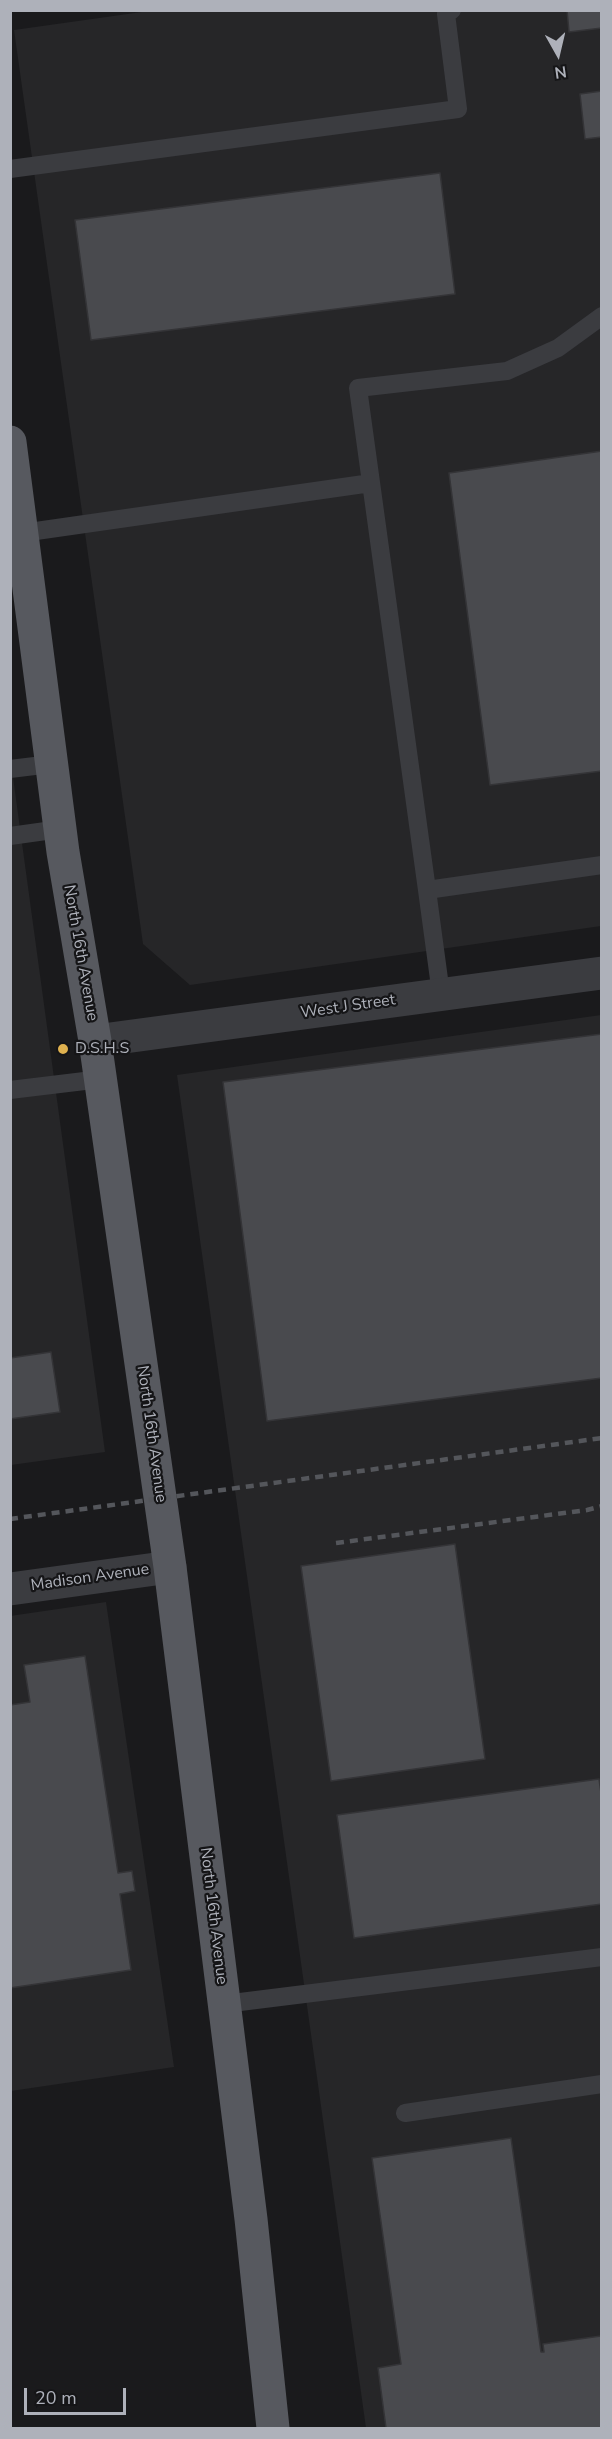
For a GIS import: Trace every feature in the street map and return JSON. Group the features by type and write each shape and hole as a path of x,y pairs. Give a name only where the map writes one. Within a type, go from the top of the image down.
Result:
{"main road":[{"name":"North 16th Avenue","path":"10,442 16,534 60,829 95,1041 170,1567 251,2219 273,2428"}],"street":[{"name":"West J Street","path":"95,1041 602,973"},
{"name":"Madison Avenue","path":"10,1589 170,1567"}],"lane":[{"path":"10,169 458,109 446,14 453,10"},
{"path":"441,994 358,388 507,371 558,348 602,316"},
{"path":"16,534 371,483"},
{"path":"10,770 51,764"},
{"path":"10,836 60,829"},
{"path":"427,890 602,865"},
{"path":"10,1090 100,1079"},
{"path":"224,2004 602,1957"},
{"path":"405,2113 602,2084"}],"shaded area":[{"path":"156,10 601,11 601,926 190,985 143,944 14,30"},
{"path":"10,755 105,1452 11,1465 10,1465"},
{"path":"601,1015 601,2428 366,2428 177,1075"},
{"path":"106,1602 174,2067 11,2091 10,1616"}],"building":[{"path":"567,10 602,10 602,28 569,32"},
{"path":"602,91 602,137 585,139 580,94"},
{"path":"440,173 455,294 91,340 75,220"},
{"path":"602,451 602,771 490,785 449,473"},
{"path":"602,1034 602,1378 267,1421 223,1082"},
{"path":"51,1352 60,1412 10,1419 10,1358"},
{"path":"455,1544 485,1759 331,1781 301,1566"},
{"path":"85,1656 118,1873 132,1871 135,1891 120,1894 131,1970 10,1988 10,1705 30,1702 24,1665"},
{"path":"599,1779 602,1800 602,1904 354,1938 337,1815"},
{"path":"511,2138 541,2352 544,2352 543,2344 601,2336 602,2428 386,2428 378,2368 401,2364 372,2158"}],"railway":[{"path":"10,1519 602,1438"},
{"path":"336,1543 587,1510 602,1506"}],"place":[{"name":"D.S.H.S","path":"63,1049"}]}
